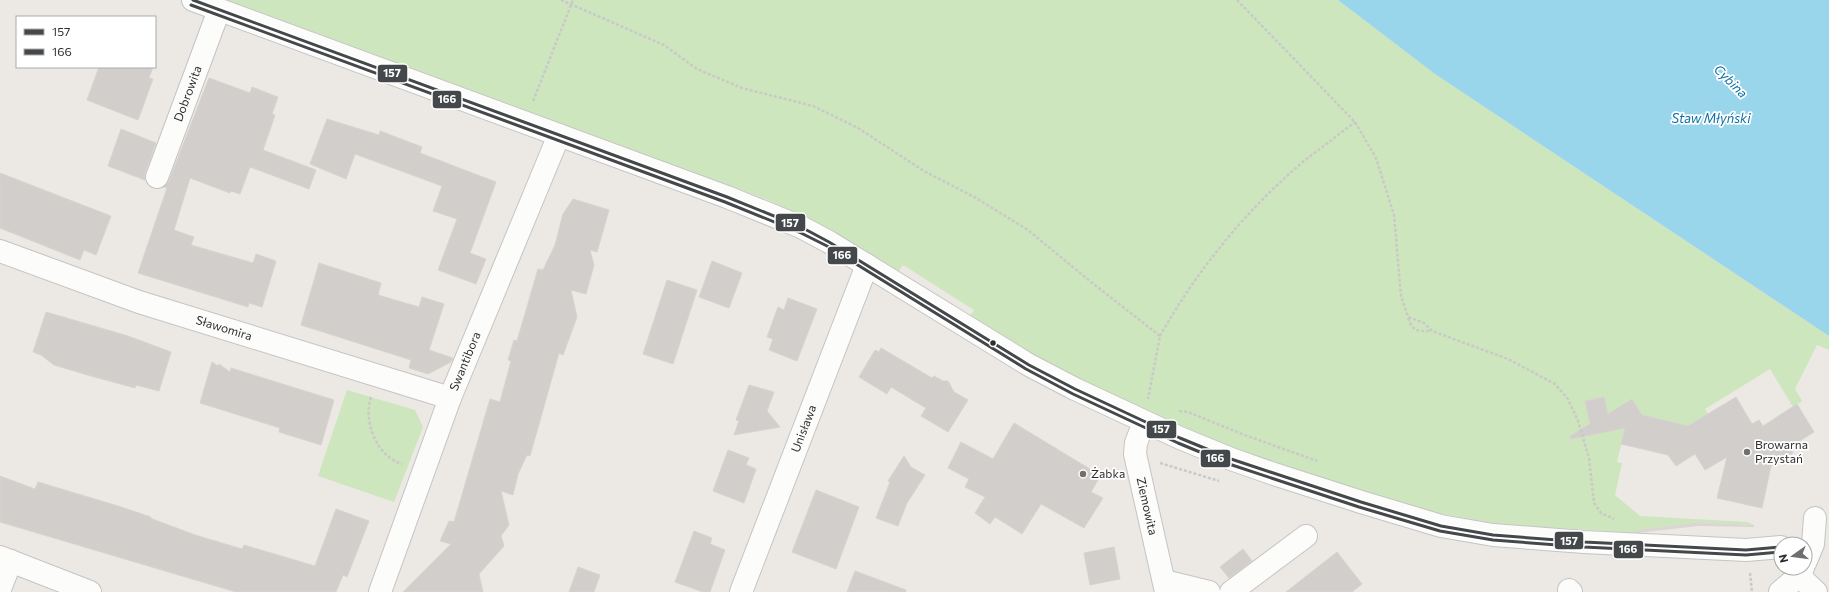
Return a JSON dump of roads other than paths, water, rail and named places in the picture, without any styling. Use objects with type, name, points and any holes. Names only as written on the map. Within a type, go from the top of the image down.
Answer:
[{"type":"street","points":[[193,0],[771,214],[801,227],[867,265],[1029,365],[1144,422],[1231,459],[1274,474],[1441,526],[1470,532],[1531,539],[1592,543],[1746,550],[1773,548]]},
{"type":"street","name":"Dobrowita","points":[[157,177],[219,10]]},
{"type":"street","name":"Swantibora","points":[[380,592],[450,398],[559,135]]},
{"type":"street","name":"Sławomira","points":[[0,251],[139,302],[450,398]]},
{"type":"street","name":"Unisława","points":[[741,592],[867,265]]},
{"type":"street","name":"Ziemowita","points":[[1144,422],[1136,443],[1135,454],[1165,587]]},
{"type":"street","points":[[1812,536],[1815,518]]},
{"type":"street","points":[[1231,592],[1306,536]]},
{"type":"street","points":[[0,589],[5,559],[90,592]]},
{"type":"street","points":[[1780,592],[1793,576]]},
{"type":"street","points":[[1813,576],[1816,592]]},
{"type":"street","points":[[1165,587],[1209,592]]},
{"type":"water","name":"Staw Młyński","points":[[1338,0],[1829,0],[1829,336],[1435,74]]},
{"type":"place","name":"Browarna Przystań","points":[[1747,452]]},
{"type":"place","name":"Żabka","points":[[1083,474]]},
{"type":"water label","name":"Cybina","points":[[1731,81]]}]
